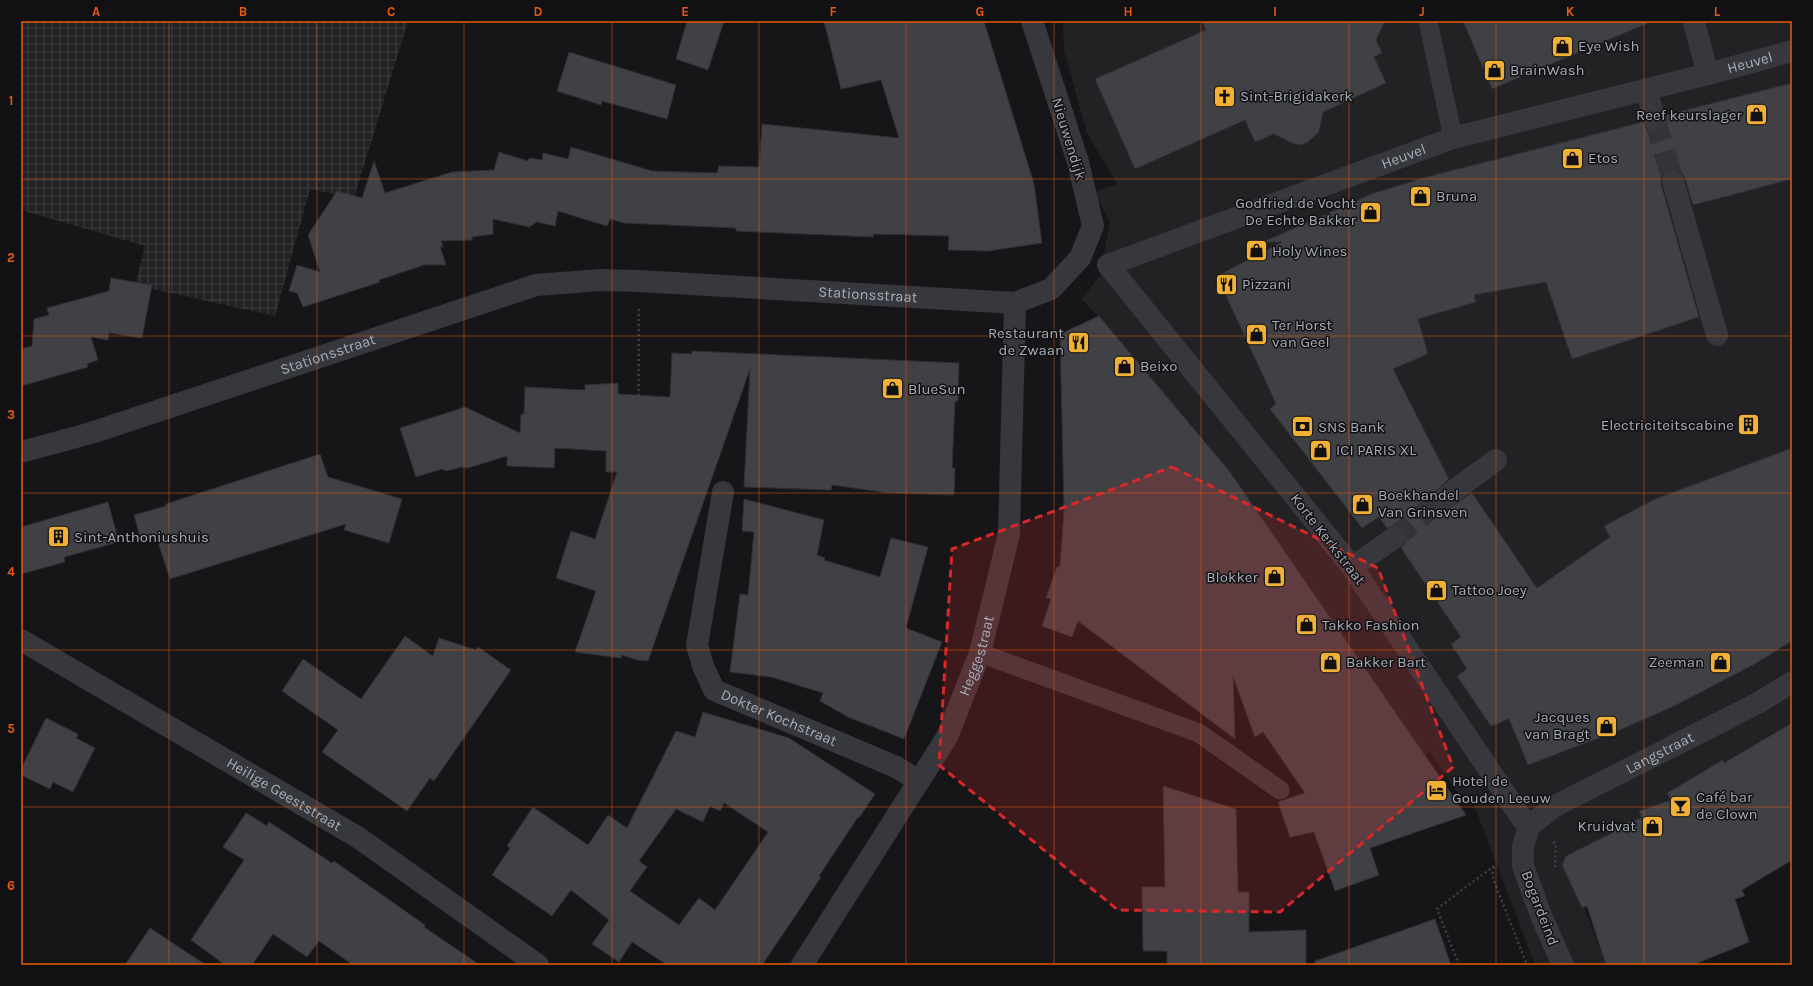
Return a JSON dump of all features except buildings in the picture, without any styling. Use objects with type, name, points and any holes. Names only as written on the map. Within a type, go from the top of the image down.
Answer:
[{"type":"street","name":"Nieuwendijk","points":[[1032,21],[1078,162],[1093,226],[1080,258]]},
{"type":"street","name":"Heuvel","points":[[1694,23],[1708,74]]},
{"type":"street","name":"Heuvel","points":[[1108,265],[1453,138],[1708,74],[1792,51]]},
{"type":"street","points":[[1646,89],[1655,120]]},
{"type":"street","points":[[1673,181],[1717,335]]},
{"type":"street","name":"Stationsstraat","points":[[21,452],[91,433],[536,285],[601,280],[639,281],[1016,303],[1051,289],[1080,258]]},
{"type":"street","name":"Korte Kerkstraat","points":[[1108,265],[1352,567],[1523,820],[1529,826]]},
{"type":"street","name":"Heggestraat","points":[[802,965],[947,736],[980,653],[1009,534],[1016,303]]},
{"type":"street","points":[[1444,498],[1496,460]]},
{"type":"street","name":"Dokter Kochstraat","points":[[723,492],[697,645],[703,666],[714,690],[896,767],[919,781]]},
{"type":"street","points":[[1352,567],[1394,538]]},
{"type":"street","name":"Heilige Geeststraat","points":[[21,640],[359,838],[538,965]]},
{"type":"street","name":"Langstraat","points":[[1529,826],[1555,806],[1758,704],[1792,682]]},
{"type":"street","name":"Bogardeind","points":[[1529,826],[1523,847],[1523,866],[1542,918],[1563,965]]},
{"type":"lane","points":[[1428,21],[1453,138]]},
{"type":"lane","points":[[980,653],[1198,733],[1280,790]]},
{"type":"path","points":[[639,281],[638,466],[723,492]]},
{"type":"path","points":[[1459,965],[1437,909],[1495,865]]},
{"type":"highlighted area","points":[[1172,467],[1378,568],[1453,767],[1280,912],[1118,910],[939,765],[952,549]]},
{"type":"shaded area","points":[[21,21],[408,21],[354,198],[310,189],[275,316],[135,285],[145,246],[21,210]]},
{"type":"shaded area","points":[[1063,21],[1792,21],[1792,741],[1566,859],[1606,965],[1535,965],[1473,802],[1466,805],[1430,752],[1421,760],[1124,346],[1082,299],[1100,275],[1110,222],[1094,192],[1117,184],[1087,133],[1064,51]]},
{"type":"tunnel","points":[[1655,120],[1673,181]]},
{"type":"tunnel","points":[[1394,538],[1444,498]]},
{"type":"place","name":"Eye Wish","points":[[1563,46]]},
{"type":"place","name":"BrainWash","points":[[1495,70]]},
{"type":"place","name":"Sint-Brigidakerk","points":[[1224,96]]},
{"type":"place","name":"Reef keurslager","points":[[1757,115]]},
{"type":"place","name":"Etos","points":[[1573,158]]},
{"type":"place","name":"Bruna","points":[[1421,196]]},
{"type":"place","name":"Godfried de Vocht De Echte Bakker","points":[[1371,212]]},
{"type":"place","name":"Holy Wines","points":[[1256,251]]},
{"type":"place","name":"Pizzani","points":[[1227,284]]},
{"type":"place","name":"Ter Horst van Geel","points":[[1257,334]]},
{"type":"place","name":"Restaurant de Zwaan","points":[[1079,342]]},
{"type":"place","name":"Beixo","points":[[1124,366]]},
{"type":"place","name":"BlueSun","points":[[893,389]]},
{"type":"place","name":"Electriciteitscabine","points":[[1749,425]]},
{"type":"place","name":"SNS Bank","points":[[1303,427]]},
{"type":"place","name":"ICI PARIS XL","points":[[1321,450]]},
{"type":"place","name":"Boekhandel Van Grinsven","points":[[1363,504]]},
{"type":"place","name":"Sint-Anthoniushuis","points":[[59,537]]},
{"type":"place","name":"Blokker","points":[[1274,577]]},
{"type":"place","name":"Tattoo Joey","points":[[1437,590]]},
{"type":"place","name":"Takko Fashion","points":[[1307,625]]},
{"type":"place","name":"Bakker Bart","points":[[1331,662]]},
{"type":"place","name":"Zeeman","points":[[1720,662]]},
{"type":"place","name":"Jacques van Bragt","points":[[1606,726]]},
{"type":"place","name":"Hotel de Gouden Leeuw","points":[[1437,790]]},
{"type":"place","name":"Café bar de Clown","points":[[1680,806]]},
{"type":"place","name":"Kruidvat","points":[[1652,826]]}]
